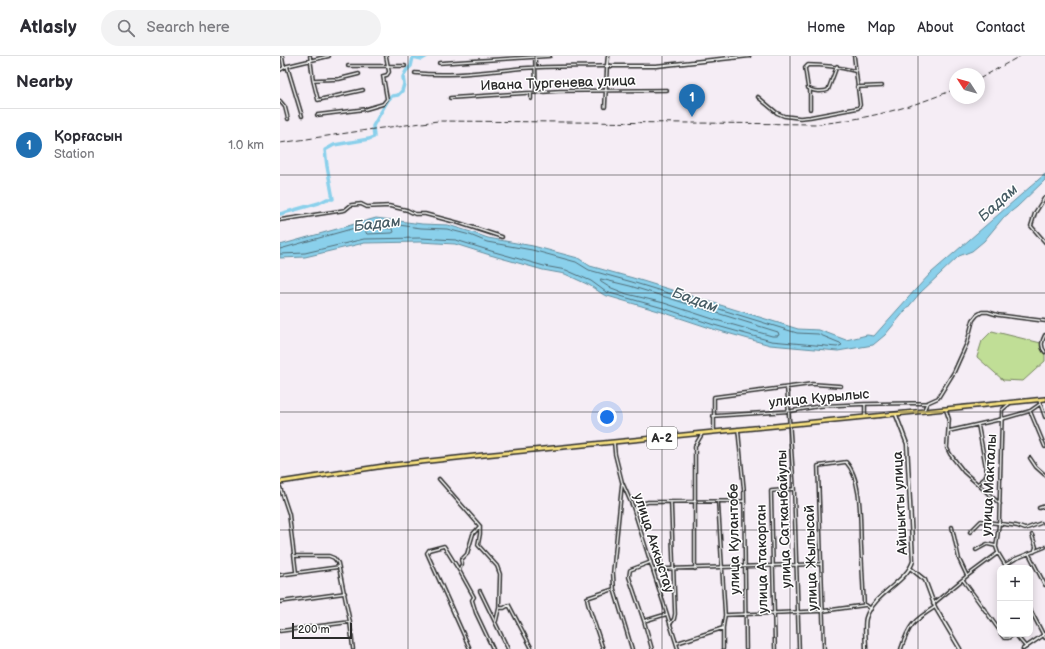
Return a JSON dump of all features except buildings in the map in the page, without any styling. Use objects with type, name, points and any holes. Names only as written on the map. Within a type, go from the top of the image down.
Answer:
[{"type":"highway","name":"A-2","points":[[280,482],[392,465],[714,433],[738,429],[1010,403],[1040,402],[1045,399]]},
{"type":"street","points":[[282,56],[284,68]]},
{"type":"street","points":[[310,56],[313,80],[318,100],[363,90]]},
{"type":"street","points":[[280,70],[287,66],[328,56]]},
{"type":"street","points":[[317,115],[366,109],[383,104],[387,99],[383,76],[387,75],[389,72],[386,56]]},
{"type":"street","points":[[439,63],[550,56]]},
{"type":"street","points":[[604,107],[608,56]]},
{"type":"street","points":[[415,73],[447,75],[534,68],[656,66],[749,56]]},
{"type":"street","points":[[758,97],[777,113],[784,116],[800,118],[858,108],[860,105],[854,56]]},
{"type":"street","points":[[535,57],[534,68],[536,93]]},
{"type":"street","points":[[810,109],[810,90],[807,86],[805,66],[829,65],[855,71]]},
{"type":"street","points":[[287,66],[302,116]]},
{"type":"street","points":[[348,66],[405,66]]},
{"type":"street","points":[[810,90],[825,92],[828,90],[837,66]]},
{"type":"street","points":[[313,80],[339,78],[359,74]]},
{"type":"street","points":[[857,87],[882,86]]},
{"type":"street","name":"Ивана Тургенева улица","points":[[450,98],[606,90],[667,90]]},
{"type":"street","points":[[531,93],[531,99]]},
{"type":"street","points":[[280,101],[285,107],[288,119]]},
{"type":"street","points":[[1045,197],[1035,214],[1031,226],[1045,242]]},
{"type":"street","points":[[280,220],[345,210],[351,205],[361,204],[368,207],[389,206],[407,210],[415,214],[425,214],[459,223],[502,236]]},
{"type":"street","points":[[923,412],[927,403],[938,398],[954,372],[967,343],[977,315],[982,312],[988,312],[998,315],[1045,321]]},
{"type":"street","points":[[1045,335],[1041,342],[1042,349],[1045,352]]},
{"type":"street","points":[[714,433],[714,397],[812,384],[841,386]]},
{"type":"street","name":"улица Сатканбайулы","points":[[787,388],[790,411],[789,425],[794,489],[799,649]]},
{"type":"street","points":[[949,431],[1030,411],[1040,402],[1045,417]]},
{"type":"street","name":"улица Курылыс","points":[[713,416],[790,411],[820,406],[927,403]]},
{"type":"street","name":"улица Макталы","points":[[1005,565],[996,546],[1000,504],[1002,410],[1010,403]]},
{"type":"street","points":[[865,404],[865,418]]},
{"type":"street","points":[[946,410],[949,419],[947,448],[950,454],[964,472],[1000,504]]},
{"type":"street","points":[[1030,411],[1045,447]]},
{"type":"street","name":"Айшыкты улица","points":[[871,609],[874,604],[910,568],[913,561],[907,444],[896,415]]},
{"type":"street","points":[[978,425],[987,473],[978,484]]},
{"type":"street","name":"улица Кулантобе","points":[[738,429],[744,491],[746,649]]},
{"type":"street","points":[[695,569],[696,446],[703,434]]},
{"type":"street","name":"улица Аккыстау","points":[[614,442],[615,454],[622,482],[634,510],[678,649]]},
{"type":"street","points":[[1030,458],[1036,467],[1045,475]]},
{"type":"street","name":"улица Жылысай","points":[[824,649],[818,466],[846,462],[854,476],[858,498],[864,605]]},
{"type":"street","points":[[439,479],[480,526],[478,545],[497,566],[500,574],[499,608],[496,623]]},
{"type":"street","points":[[622,482],[613,572],[614,589],[632,649]]},
{"type":"street","points":[[280,487],[289,514],[296,572]]},
{"type":"street","name":"улица Атакорган","points":[[775,649],[771,491],[794,489]]},
{"type":"street","points":[[634,510],[641,504],[648,502],[671,503],[744,501]]},
{"type":"street","points":[[718,502],[725,615],[723,628],[723,649]]},
{"type":"street","points":[[670,624],[674,619],[675,614],[671,503]]},
{"type":"street","points":[[1039,508],[1045,506]]},
{"type":"street","points":[[970,532],[981,521],[1025,528],[1041,523]]},
{"type":"street","points":[[459,570],[462,560],[467,554],[473,534],[480,526]]},
{"type":"street","points":[[952,527],[959,560],[967,576]]},
{"type":"street","points":[[1032,535],[1036,547],[1034,552]]},
{"type":"street","points":[[976,550],[987,544],[996,546]]},
{"type":"street","points":[[470,649],[427,553],[428,551],[444,546],[474,597],[472,600],[476,613],[493,649]]},
{"type":"street","points":[[1005,565],[1015,559],[1045,548]]},
{"type":"street","points":[[934,604],[967,576],[998,553]]},
{"type":"street","points":[[1029,554],[1045,585]]},
{"type":"street","points":[[295,556],[329,556],[334,558],[338,563],[350,622],[352,649]]},
{"type":"street","points":[[651,562],[630,570],[629,577],[652,649]]},
{"type":"street","points":[[653,570],[822,564]]},
{"type":"street","points":[[280,575],[339,567]]},
{"type":"street","name":"Айшыкты улица","points":[[910,568],[925,580],[935,607],[960,649]]},
{"type":"street","points":[[963,580],[997,628]]},
{"type":"street","points":[[603,649],[587,598],[614,589]]},
{"type":"street","points":[[480,591],[508,649]]},
{"type":"street","points":[[280,602],[345,593]]},
{"type":"street","points":[[499,608],[509,605],[532,649]]},
{"type":"street","points":[[725,615],[823,611],[864,605],[871,609],[866,618],[866,649]]},
{"type":"street","points":[[901,649],[910,627],[918,618],[935,607]]},
{"type":"street","points":[[644,621],[667,614]]},
{"type":"street","points":[[1033,615],[1045,638]]},
{"type":"street","points":[[280,631],[350,622]]},
{"type":"street","points":[[677,643],[723,628]]},
{"type":"street","points":[[1017,637],[1025,648],[1044,635]]},
{"type":"green space","points":[[992,331],[1041,343],[1045,351],[1045,361],[1023,381],[1003,380],[977,357],[982,341]]},
{"type":"water","name":"Бадам","points":[[1045,174],[1045,180],[1017,207],[1003,218],[984,241],[972,251],[959,256],[920,293],[885,335],[873,345],[838,351],[770,345],[604,295],[589,285],[565,274],[543,270],[455,244],[420,242],[364,243],[305,257],[280,258],[280,245],[376,218],[422,224],[448,225],[488,238],[533,246],[578,258],[590,266],[798,329],[819,330],[846,340],[867,335],[874,336],[931,273]]},
{"type":"waterway","points":[[280,214],[319,203],[327,199],[333,199],[325,150],[334,145],[374,137],[373,126],[388,100],[392,96],[398,95],[402,91],[404,84],[403,77],[411,66],[413,57],[422,59],[427,56]]},
{"type":"railway","points":[[985,76],[1020,56]]},
{"type":"railway","points":[[280,143],[438,121],[819,124],[888,112],[922,102],[949,91]]},
{"type":"place","name":"Қорғасын","points":[[692,117]]}]
